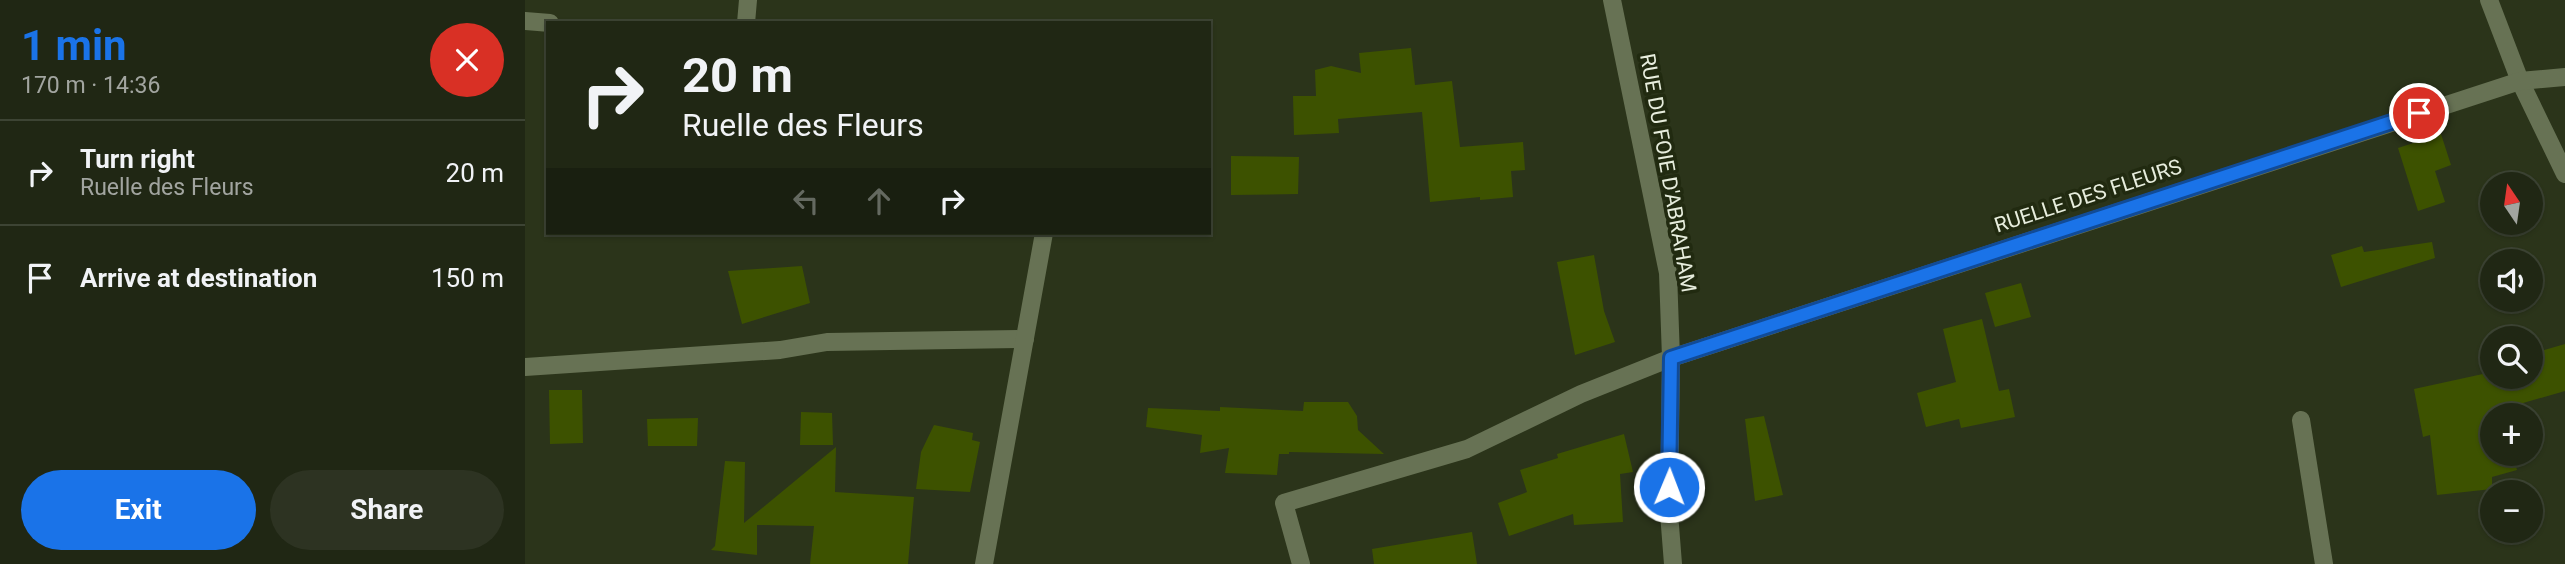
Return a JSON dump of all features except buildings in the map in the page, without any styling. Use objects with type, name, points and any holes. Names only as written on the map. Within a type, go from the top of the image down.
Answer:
[{"type":"street","points":[[745,21],[748,0]]},
{"type":"street","name":"RUE DU FOIE D'ABRAHAM","points":[[1612,0],[1668,273],[1671,358],[1669,513],[1673,564]]},
{"type":"street","points":[[2489,0],[2521,80],[2565,174]]},
{"type":"street","points":[[525,21],[546,23]]},
{"type":"street","name":"RUELLE DES FLEURS","points":[[1301,564],[1284,503],[1467,449],[1581,394],[1671,358],[2521,80],[2565,77]]},
{"type":"street","points":[[984,564],[1044,235]]},
{"type":"street","points":[[525,367],[780,349],[827,342],[1025,339]]},
{"type":"street","points":[[2301,420],[2324,564]]},
{"type":"route","points":[[1669,487],[1671,358],[2419,113]]}]
